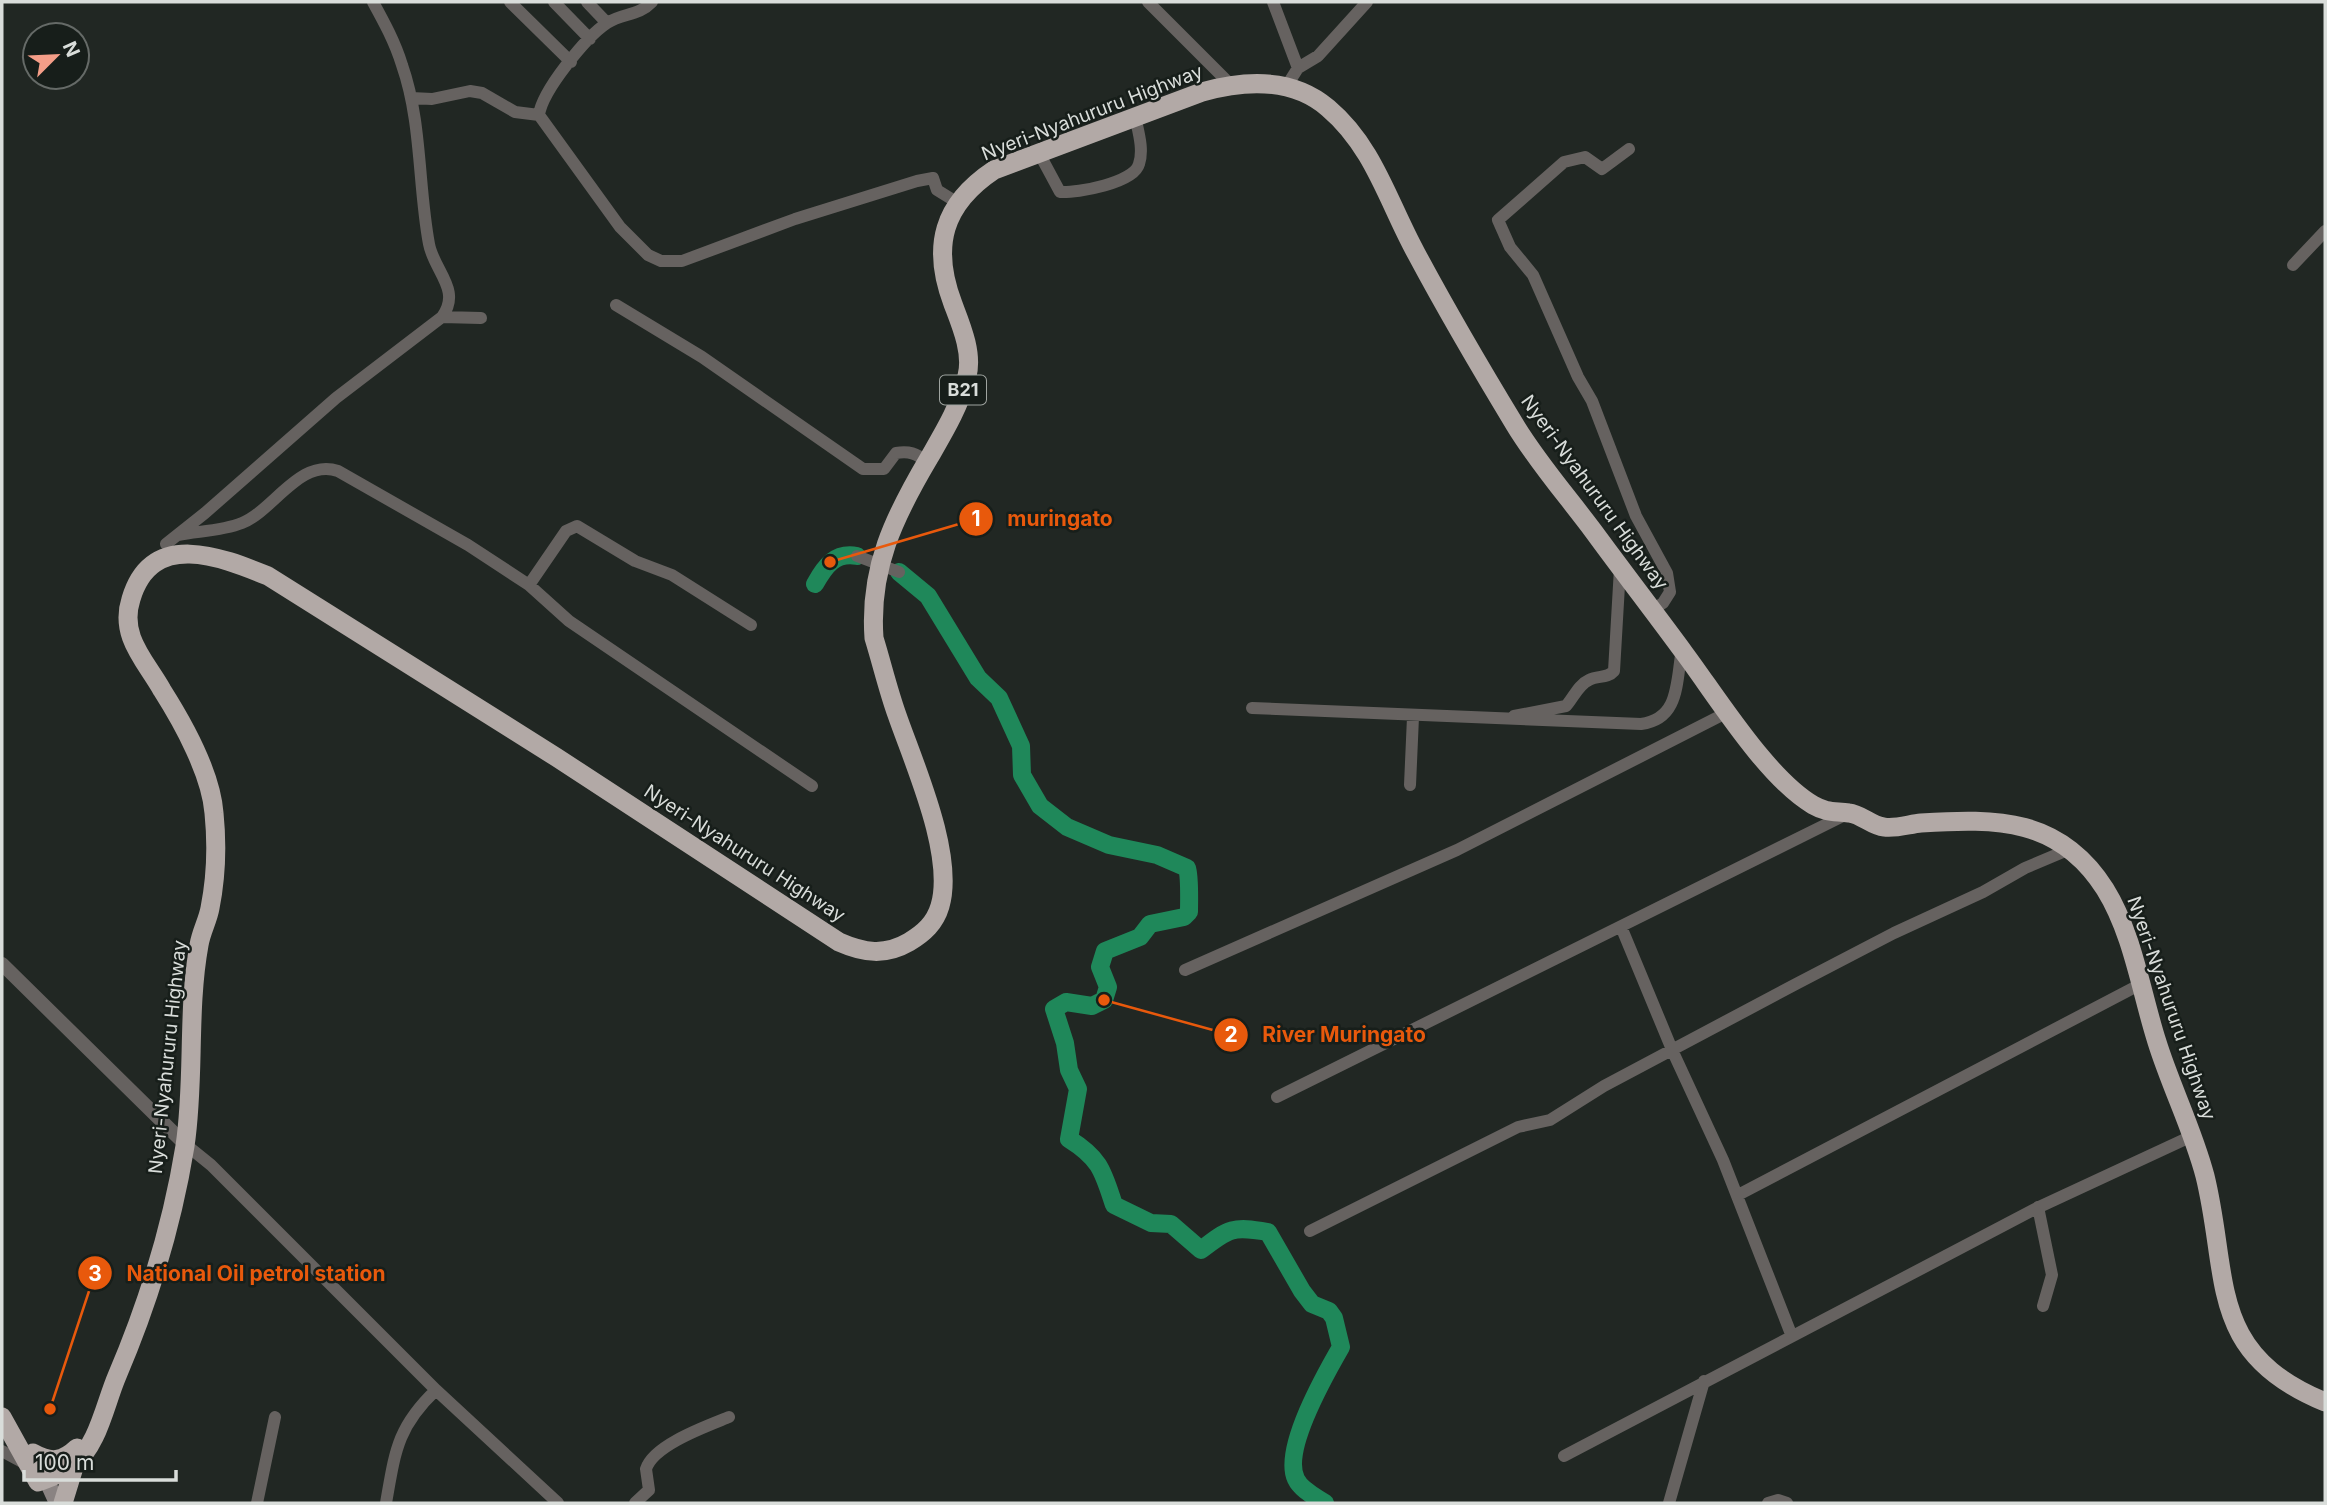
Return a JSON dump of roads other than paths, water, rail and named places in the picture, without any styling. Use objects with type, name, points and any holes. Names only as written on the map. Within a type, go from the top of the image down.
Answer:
[{"type":"highway","name":"Nyeri-Nyahururu Highway","points":[[70,1461],[96,1431],[146,1306],[163,1253],[185,1144],[199,944],[210,908],[214,811],[195,751],[162,688],[132,641],[128,629],[130,601],[146,571],[170,557],[200,553],[222,557],[268,576],[643,813],[810,925],[858,951],[880,953],[899,948],[927,930],[938,912],[942,892],[937,834],[874,638],[872,608],[880,560],[891,530],[957,407],[968,374],[966,344],[946,282],[942,256],[943,234],[958,203],[970,186],[994,170],[1135,116],[1230,84],[1266,83],[1286,86],[1311,96],[1327,107],[1372,159],[1413,249],[1517,427],[1682,649],[1726,713],[1798,794],[1835,815],[1849,813],[1883,827],[1985,820],[2012,823],[2056,839],[2092,871],[2108,894],[2124,930],[2158,1047],[2192,1136],[2209,1195],[2223,1292],[2230,1316],[2255,1355],[2274,1374],[2325,1402]]},
{"type":"highway","points":[[2,1402],[37,1471]]},
{"type":"highway","points":[[2,1417],[37,1471]]},
{"type":"highway","points":[[37,1471],[48,1460],[70,1461]]},
{"type":"highway","points":[[37,1471],[70,1461]]},
{"type":"highway","name":"B21","points":[[63,1503],[70,1461]]},
{"type":"main road","points":[[37,1471],[46,1503]]},
{"type":"main road","points":[[37,1471],[57,1503]]},
{"type":"street","points":[[166,544],[336,398],[442,317],[449,306],[450,291],[429,246],[411,98],[394,44],[373,2]]},
{"type":"street","points":[[510,2],[571,62]]},
{"type":"street","points":[[554,2],[590,39]]},
{"type":"street","points":[[587,2],[607,23]]},
{"type":"street","points":[[539,115],[543,98],[590,39],[607,23],[639,13],[652,2]]},
{"type":"street","points":[[1148,2],[1230,84]]},
{"type":"street","points":[[1273,2],[1298,68]]},
{"type":"street","points":[[1286,86],[1298,68],[1318,56],[1367,2]]},
{"type":"street","points":[[411,98],[432,99],[450,92],[470,91],[482,93],[515,112],[539,115],[620,227],[648,255],[661,261],[682,261],[818,212],[917,181],[933,178],[937,190],[958,203]]},
{"type":"street","points":[[1039,153],[1060,192],[1077,192],[1120,180],[1133,174],[1139,166],[1140,139],[1135,116]]},
{"type":"street","points":[[1629,149],[1602,169],[1586,157],[1564,162],[1498,220],[1510,247],[1533,275],[1592,401],[1636,516],[1667,573],[1670,592],[1663,603],[1652,610]]},
{"type":"street","points":[[2293,265],[2325,231]]},
{"type":"street","points":[[616,306],[702,357],[863,469],[884,469],[896,453],[905,452],[917,453],[927,462]]},
{"type":"street","points":[[442,317],[481,318]]},
{"type":"street","points":[[178,535],[244,522],[311,471],[328,467],[468,545],[529,585],[569,621],[812,786]]},
{"type":"street","points":[[529,585],[566,531],[577,526],[642,565],[672,575],[751,625]]},
{"type":"street","points":[[857,555],[899,572]]},
{"type":"street","points":[[1491,721],[1566,706],[1582,684],[1591,678],[1610,675],[1615,671],[1620,568]]},
{"type":"street","points":[[1252,708],[1606,725],[1658,721],[1670,708],[1682,649]]},
{"type":"street","points":[[1185,970],[1457,850],[1726,713]]},
{"type":"street","points":[[1410,785],[1413,717]]},
{"type":"street","points":[[1278,1097],[1622,929],[1849,813]]},
{"type":"street","points":[[1310,1231],[1518,1127],[1550,1119],[1604,1086],[1673,1052],[1894,933],[1983,892],[2025,868],[2070,849]]},
{"type":"street","points":[[1622,929],[1673,1052],[1738,1195],[1791,1334]]},
{"type":"street","points":[[2,964],[185,1144],[211,1165],[436,1390],[558,1503]]},
{"type":"street","points":[[1738,1195],[2139,985]]},
{"type":"street","points":[[1564,1456],[1791,1334],[2038,1207],[2192,1136]]},
{"type":"street","points":[[2038,1207],[2052,1275],[2043,1307]]},
{"type":"street","points":[[1669,1503],[1704,1381]]},
{"type":"street","points":[[386,1503],[400,1437],[411,1415],[436,1390]]},
{"type":"street","points":[[257,1503],[275,1417]]},
{"type":"street","points":[[635,1503],[649,1490],[646,1469],[652,1459],[697,1429],[729,1417]]},
{"type":"street","points":[[2,1451],[37,1471]]},
{"type":"street","points":[[1768,1503],[1778,1500],[1787,1503]]},
{"type":"waterway","points":[[815,584],[823,571],[837,558],[857,556]]},
{"type":"waterway","points":[[899,572],[928,596],[978,678],[999,698],[1021,746],[1022,775],[1040,806],[1067,827],[1109,845],[1157,855],[1187,868],[1189,912],[1184,917],[1150,924],[1140,937],[1105,951],[1100,967],[1108,987],[1104,1000],[1092,1006],[1066,1002],[1054,1009],[1065,1043],[1069,1070],[1078,1089],[1069,1139],[1088,1153],[1099,1167],[1114,1205],[1151,1223],[1171,1224],[1201,1250],[1232,1230],[1268,1232],[1302,1291],[1312,1304],[1329,1311],[1334,1318],[1341,1347],[1300,1431],[1293,1466],[1301,1487],[1325,1503]]},
{"type":"place","name":"muringato","points":[[830,562]]},
{"type":"place","name":"River Muringato","points":[[1104,1000]]},
{"type":"place","name":"National Oil petrol station","points":[[50,1409]]}]
